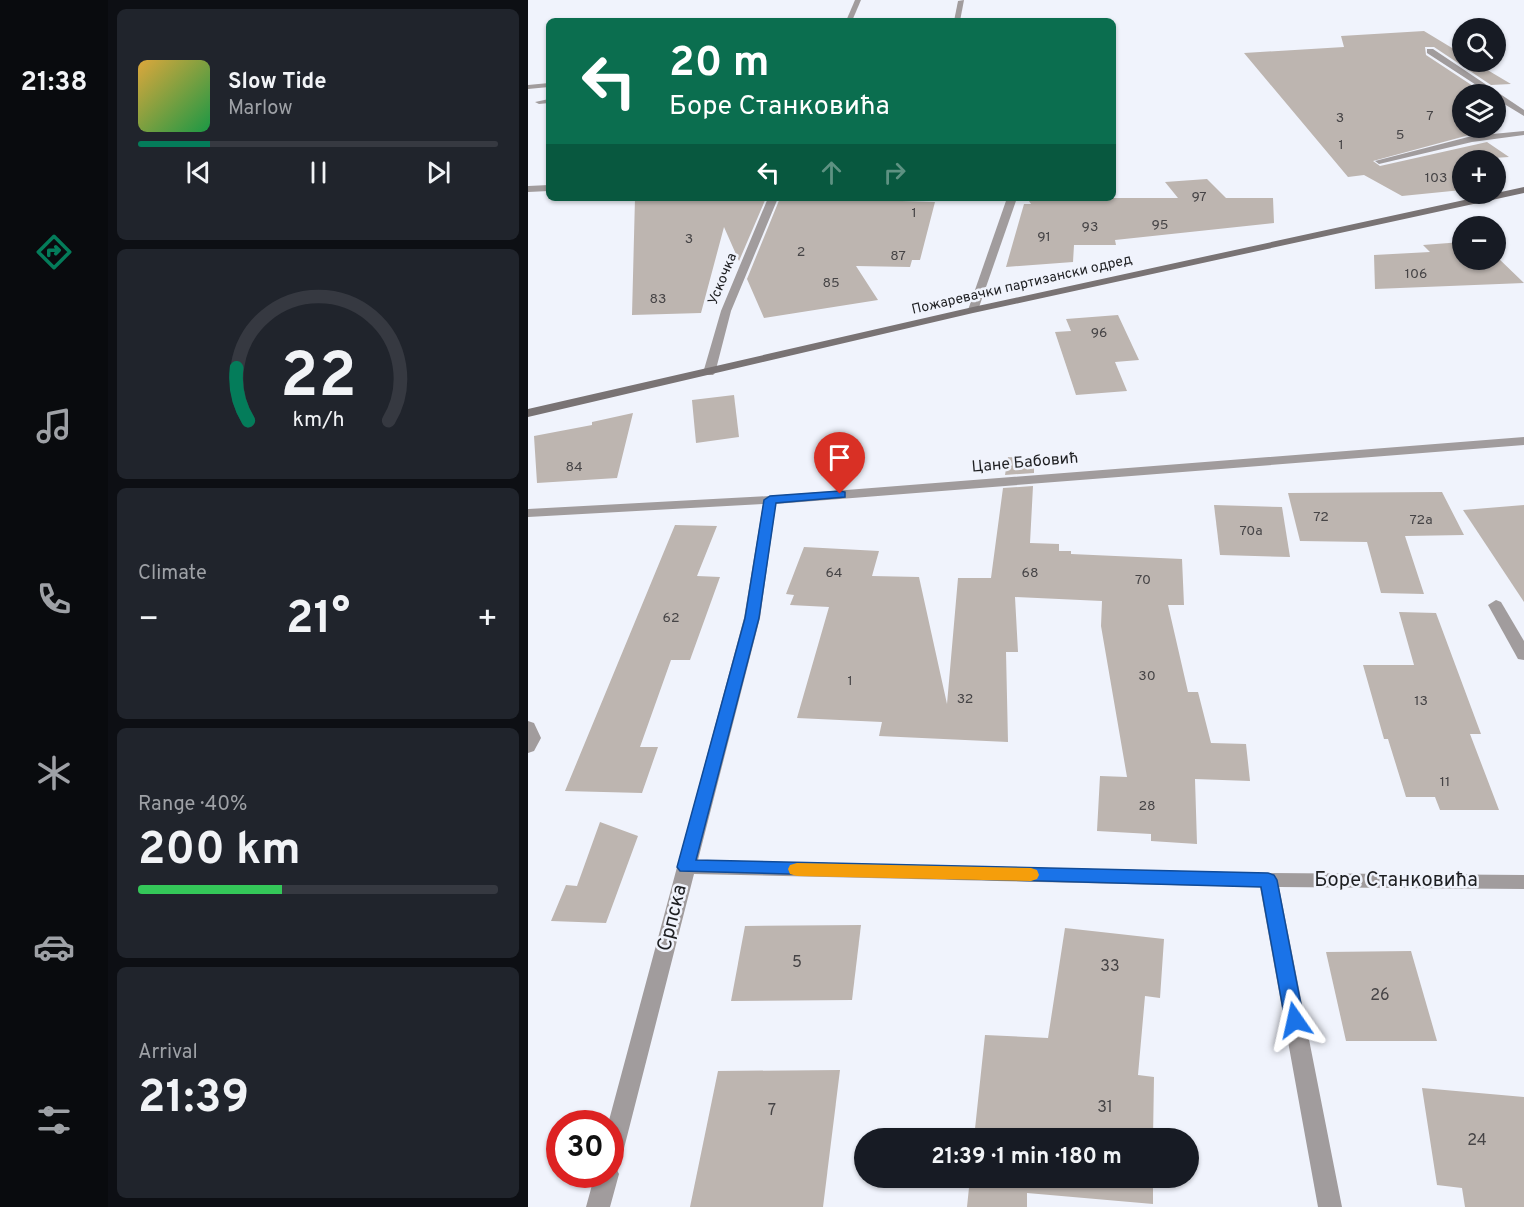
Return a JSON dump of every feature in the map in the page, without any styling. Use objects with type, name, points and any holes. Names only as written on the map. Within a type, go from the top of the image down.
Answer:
[{"type":"street","points":[[850,18],[858,0]]},
{"type":"street","points":[[958,18],[961,1]]},
{"type":"street","points":[[1430,51],[1479,84]]},
{"type":"street","points":[[528,87],[546,85]]},
{"type":"street","points":[[539,102],[546,101]]},
{"type":"street","points":[[1506,102],[1524,114]]},
{"type":"street","points":[[1378,161],[1472,139],[1524,133]]},
{"type":"street","points":[[528,189],[546,188]]},
{"type":"street","name":"Пожаревачки партизански одред","points":[[528,413],[709,373],[973,310],[1524,190]]},
{"type":"street","name":"Ускочка","points":[[709,373],[726,311],[772,201]]},
{"type":"street","points":[[973,310],[1011,201]]},
{"type":"street","name":"Цане Бабовић","points":[[528,513],[770,500],[1524,441]]},
{"type":"street","name":"Српска","points":[[623,1110],[752,618],[770,500]]},
{"type":"street","points":[[1496,604],[1524,655]]},
{"type":"street","points":[[528,727],[533,738],[528,747]]},
{"type":"street","name":"Боре Станковића","points":[[686,867],[1268,880],[1524,882]]},
{"type":"street","points":[[1268,880],[1330,1207]]},
{"type":"street","points":[[598,1207],[603,1188]]},
{"type":"building","points":[[1424,31],[1452,48],[1452,59],[1434,47],[1425,47],[1426,55],[1470,84],[1452,84],[1452,138],[1458,138],[1373,161],[1380,166],[1487,142],[1499,150],[1452,150],[1452,191],[1402,196],[1364,175],[1348,177],[1244,53],[1344,47],[1341,36]]},
{"type":"building","points":[[1472,72],[1491,72],[1511,84],[1490,84]]},
{"type":"building","points":[[1207,179],[1226,198],[1273,198],[1274,223],[1115,240],[1116,245],[1074,245],[1073,262],[1006,267],[1024,204],[1031,204],[1029,201],[1178,198],[1165,182]]},
{"type":"building","points":[[635,201],[765,201],[739,261],[724,227],[701,313],[632,315]]},
{"type":"building","points":[[779,201],[935,202],[920,260],[912,260],[910,267],[856,266],[878,300],[764,318],[747,279]]},
{"type":"building","points":[[1452,243],[1452,270],[1506,270],[1506,266],[1524,283],[1375,289],[1374,255],[1430,252],[1423,245]]},
{"type":"building","points":[[1118,315],[1139,360],[1115,362],[1127,391],[1076,395],[1055,332],[1071,331],[1066,319]]},
{"type":"building","points":[[734,395],[739,437],[696,443],[692,400]]},
{"type":"building","points":[[633,413],[617,478],[537,483],[534,436],[592,425],[592,422]]},
{"type":"building","points":[[1008,457],[1034,459],[1034,473],[1005,475]]},
{"type":"building","points":[[1033,486],[1030,543],[1059,544],[1059,551],[1071,551],[1071,554],[1182,559],[1184,605],[1168,605],[1188,692],[1198,692],[1211,743],[1246,744],[1250,781],[1195,779],[1197,844],[1151,841],[1151,834],[1097,831],[1100,776],[1127,777],[1101,626],[1102,601],[1015,597],[1018,652],[1006,652],[1008,742],[879,736],[882,722],[797,718],[829,607],[790,605],[794,595],[786,594],[804,547],[879,551],[872,576],[919,577],[947,704],[958,578],[991,578],[1003,488]]},
{"type":"building","points":[[1442,492],[1464,535],[1405,536],[1424,594],[1381,593],[1367,542],[1300,541],[1288,493]]},
{"type":"building","points":[[1214,505],[1282,507],[1290,557],[1220,555]]},
{"type":"building","points":[[1524,505],[1524,602],[1463,510]]},
{"type":"building","points":[[675,525],[717,526],[697,576],[720,577],[690,660],[671,660],[640,747],[658,747],[642,793],[565,791]]},
{"type":"building","points":[[1399,612],[1436,613],[1481,734],[1470,734],[1499,810],[1440,810],[1435,797],[1406,797],[1388,739],[1384,739],[1363,665],[1414,665]]},
{"type":"building","points":[[600,822],[638,836],[606,923],[551,921],[566,885],[577,886]]},
{"type":"building","points":[[861,925],[852,1000],[731,1001],[745,926]]},
{"type":"building","points":[[1065,928],[1164,939],[1160,998],[1145,996],[1138,1075],[1154,1077],[1153,1128],[975,1128],[985,1035],[1048,1038]]},
{"type":"building","points":[[1411,951],[1437,1041],[1346,1041],[1326,952]]},
{"type":"building","points":[[840,1070],[823,1207],[690,1207],[718,1071]]},
{"type":"building","points":[[1422,1088],[1524,1097],[1524,1207],[1465,1207],[1462,1188],[1437,1185]]},
{"type":"building","points":[[969,1188],[1153,1188],[1153,1204],[1027,1193],[1027,1207],[967,1207]]},
{"type":"slow traffic","points":[[797,869],[1031,875]]},
{"type":"route","points":[[840,494],[770,500],[752,618],[686,867],[1268,880],[1295,1020]]}]
